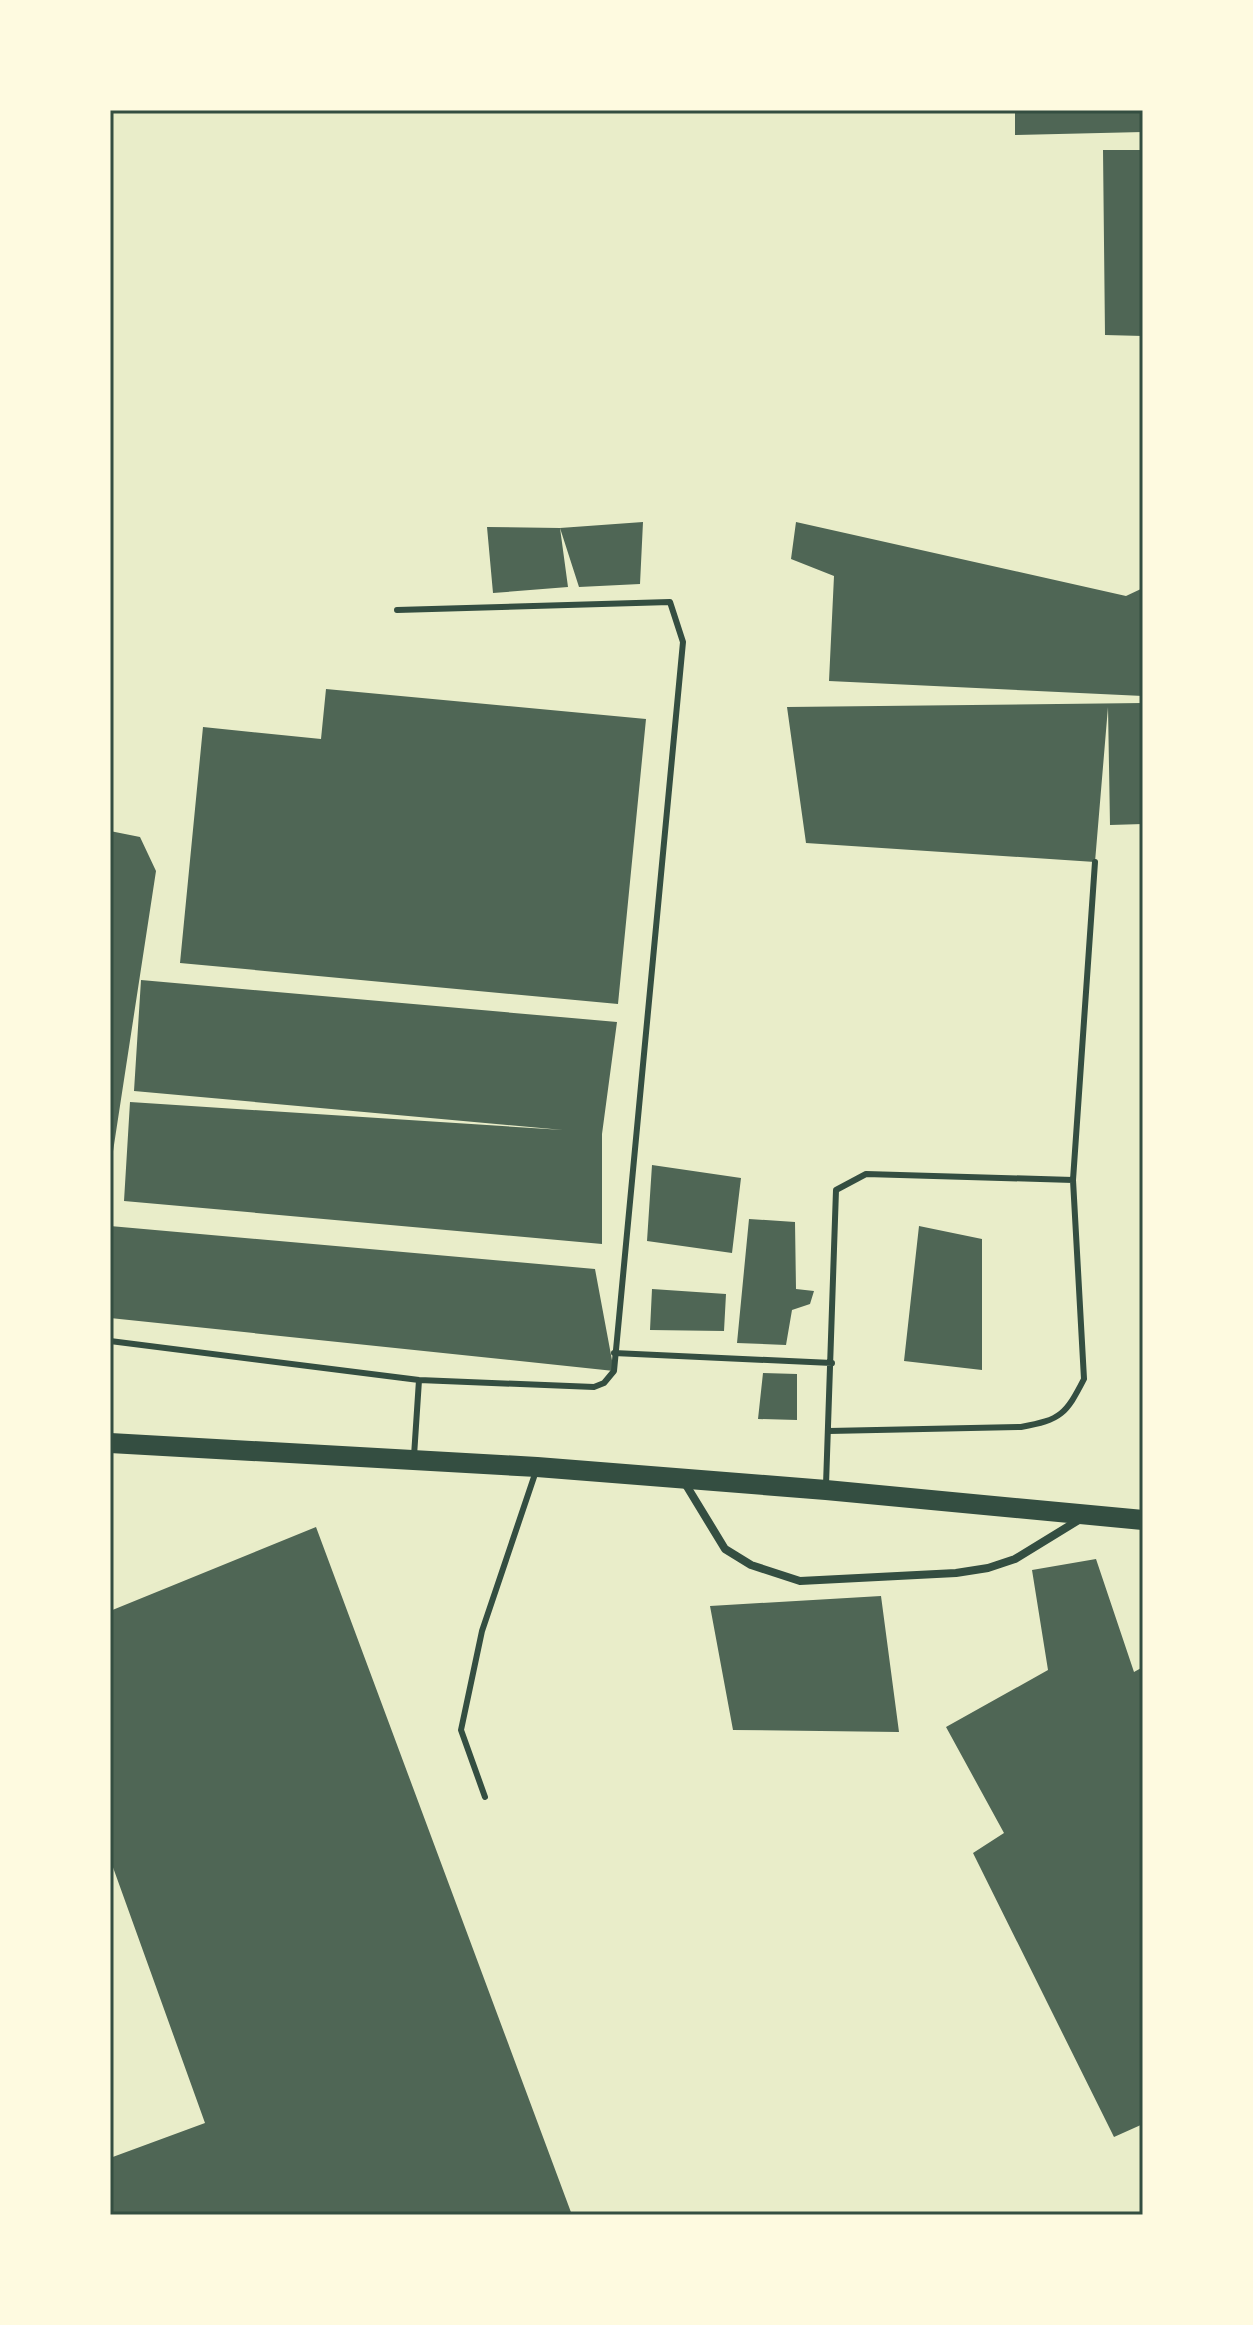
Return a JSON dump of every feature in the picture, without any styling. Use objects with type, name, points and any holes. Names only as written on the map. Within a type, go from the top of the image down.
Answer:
[{"type":"main road","points":[[110,1443],[537,1467],[1143,1520]]},
{"type":"street","points":[[683,1480],[725,1549],[751,1565],[800,1581],[956,1573],[988,1568],[1015,1559],[1087,1515]]},
{"type":"lane","points":[[110,1341],[419,1380],[594,1387],[610,1378],[614,1371],[683,642],[670,602],[397,610]]},
{"type":"lane","points":[[829,1431],[1021,1427],[1051,1422],[1071,1405],[1084,1379],[1073,1180],[1095,862]]},
{"type":"lane","points":[[826,1490],[836,1190],[866,1174],[1073,1180]]},
{"type":"lane","points":[[614,1353],[832,1363]]},
{"type":"lane","points":[[414,1460],[419,1380]]},
{"type":"lane","points":[[485,1797],[461,1730],[482,1631],[537,1467]]},
{"type":"building","points":[[1015,110],[1143,110],[1143,132],[1015,135]]},
{"type":"building","points":[[1103,150],[1143,150],[1143,336],[1105,335]]},
{"type":"building","points":[[643,522],[640,584],[579,587],[560,528]]},
{"type":"building","points":[[796,522],[1126,596],[1143,588],[1143,696],[829,681],[834,576],[791,559]]},
{"type":"building","points":[[487,527],[560,528],[568,587],[493,593]]},
{"type":"building","points":[[326,689],[646,719],[618,1004],[180,963],[203,727],[321,739]]},
{"type":"building","points":[[1143,703],[1143,824],[1110,825],[1108,707],[1095,862],[806,843],[787,707]]},
{"type":"building","points":[[110,831],[140,837],[156,871],[112,1158]]},
{"type":"building","points":[[141,980],[617,1022],[602,1134],[602,1244],[124,1201],[130,1102],[563,1130],[134,1091]]},
{"type":"building","points":[[652,1165],[741,1178],[732,1253],[647,1241]]},
{"type":"building","points":[[749,1219],[795,1222],[796,1289],[814,1291],[810,1304],[792,1310],[786,1345],[737,1343]]},
{"type":"building","points":[[110,1226],[595,1269],[614,1371],[110,1318]]},
{"type":"building","points":[[919,1226],[982,1239],[982,1370],[904,1361]]},
{"type":"building","points":[[652,1289],[726,1294],[724,1331],[650,1330]]},
{"type":"building","points":[[763,1373],[797,1374],[797,1420],[758,1419]]},
{"type":"building","points":[[316,1527],[572,2215],[110,2215],[110,2158],[205,2123],[110,1859],[110,1611]]},
{"type":"building","points":[[1096,1559],[1134,1672],[1143,1667],[1143,2124],[1114,2137],[973,1853],[1004,1833],[946,1727],[1048,1670],[1032,1570]]},
{"type":"building","points":[[881,1596],[899,1732],[733,1730],[710,1606]]}]
